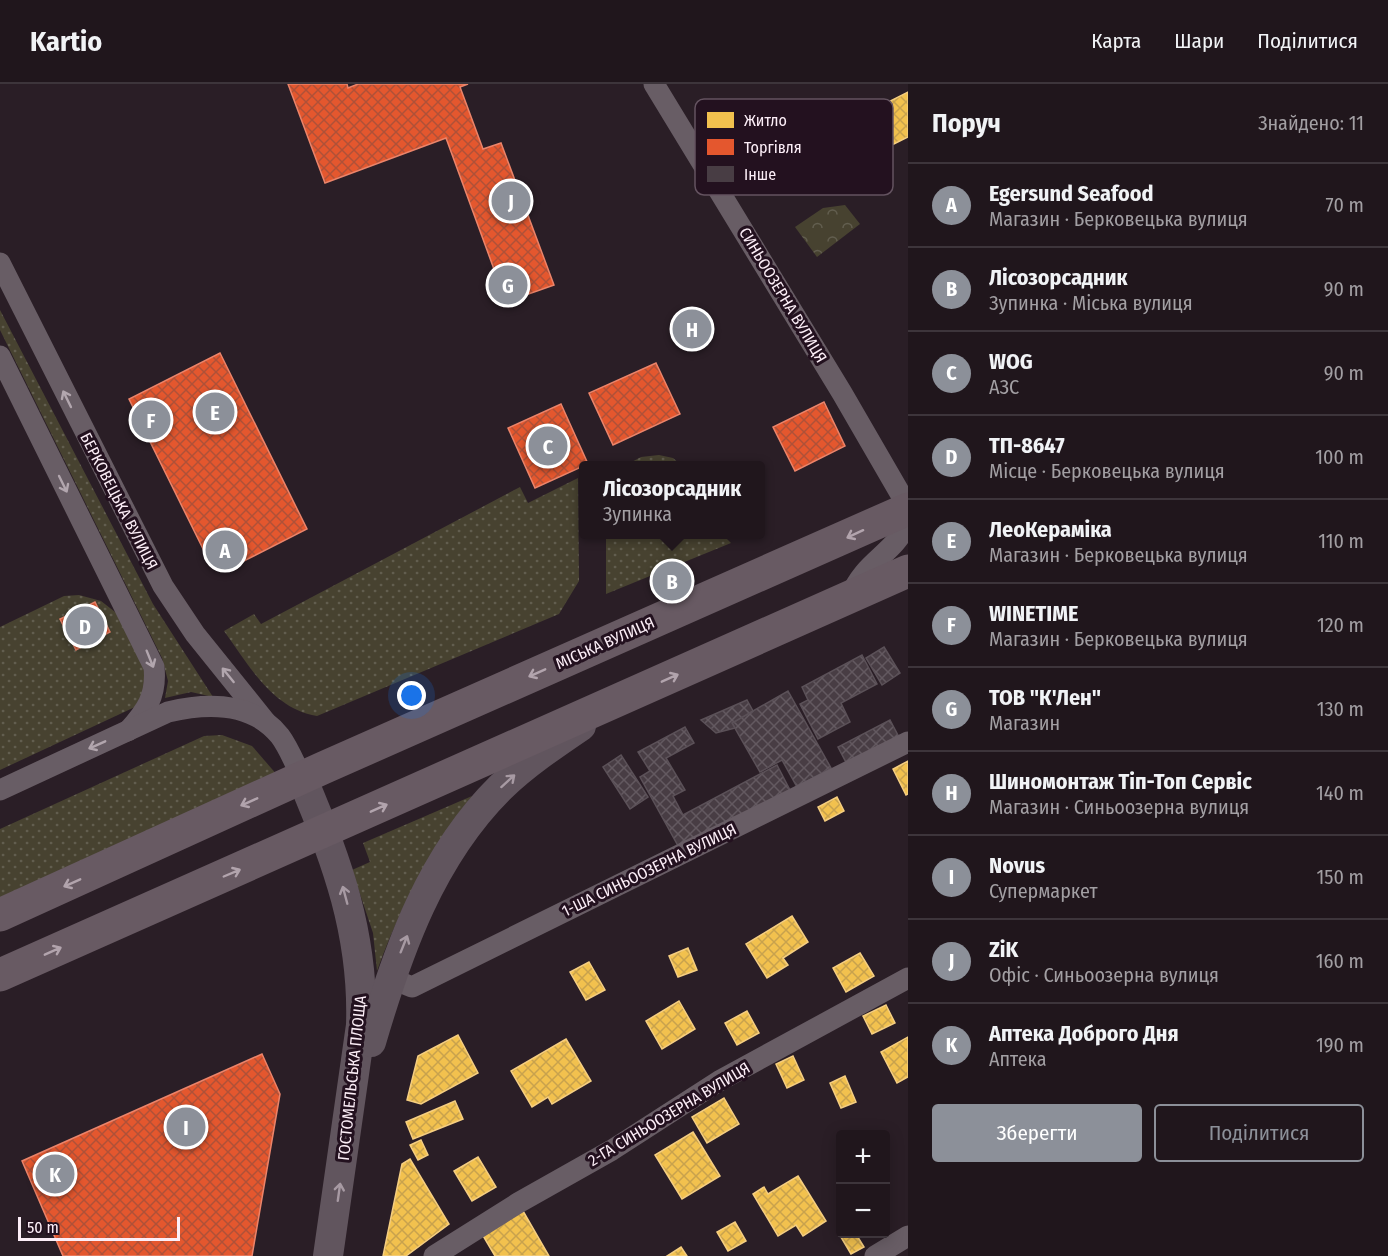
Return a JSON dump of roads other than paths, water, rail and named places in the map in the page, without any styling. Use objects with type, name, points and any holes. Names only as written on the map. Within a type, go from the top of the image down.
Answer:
[{"type":"highway","name":"МІСЬКА ВУЛИЦЯ","points":[[303,778],[908,508]]},
{"type":"highway","points":[[0,975],[326,832],[908,571]]},
{"type":"highway","points":[[0,915],[303,778]]},
{"type":"main road","points":[[353,1077],[371,1042],[390,978],[421,903],[466,828],[500,788],[533,759],[617,702]]},
{"type":"main road","name":"ГОСТОМЕЛЬСЬКА ПЛОЩА","points":[[303,778],[326,832],[355,928],[362,988],[361,1025],[328,1256]]},
{"type":"street","name":"СИНЬООЗЕРНА ВУЛИЦЯ","points":[[654,84],[695,151]]},
{"type":"street","name":"СИНЬООЗЕРНА ВУЛИЦЯ","points":[[722,195],[861,424],[908,508]]},
{"type":"street","name":"БЕРКОВЕЦЬКА ВУЛИЦЯ","points":[[0,263],[163,586],[195,634],[265,721],[281,737],[303,778]]},
{"type":"street","points":[[0,356],[154,667],[156,683],[148,708],[128,731]]},
{"type":"street","points":[[850,597],[857,579],[867,567],[896,543],[908,523]]},
{"type":"street","points":[[0,789],[168,712],[196,705],[218,705],[265,721]]},
{"type":"street","name":"1-ША СИНЬООЗЕРНА ВУЛИЦЯ","points":[[390,978],[412,987],[908,742]]},
{"type":"street","name":"2-ГА СИНЬООЗЕРНА ВУЛИЦЯ","points":[[434,1256],[518,1203],[612,1150],[719,1081],[908,978]]},
{"type":"street","points":[[875,1256],[908,1236]]},
{"type":"place","name":"ZiK","points":[[511,201]]},
{"type":"place","name":"ТОВ \"К'Лен\"","points":[[508,285]]},
{"type":"place","name":"Шиномонтаж Тіп-Топ Сервіс","points":[[692,329]]},
{"type":"place","name":"ЛеоКераміка","points":[[215,412]]},
{"type":"place","name":"WINETIME","points":[[151,420]]},
{"type":"place","name":"WOG","points":[[548,446]]},
{"type":"place","name":"Egersund Seafood","points":[[225,550]]},
{"type":"place","name":"Лісозорсадник","points":[[672,581]]},
{"type":"place","name":"ТП-8647","points":[[85,626]]},
{"type":"place","name":"Novus","points":[[186,1127]]},
{"type":"place","name":"Аптека Доброго Дня","points":[[55,1174]]}]
